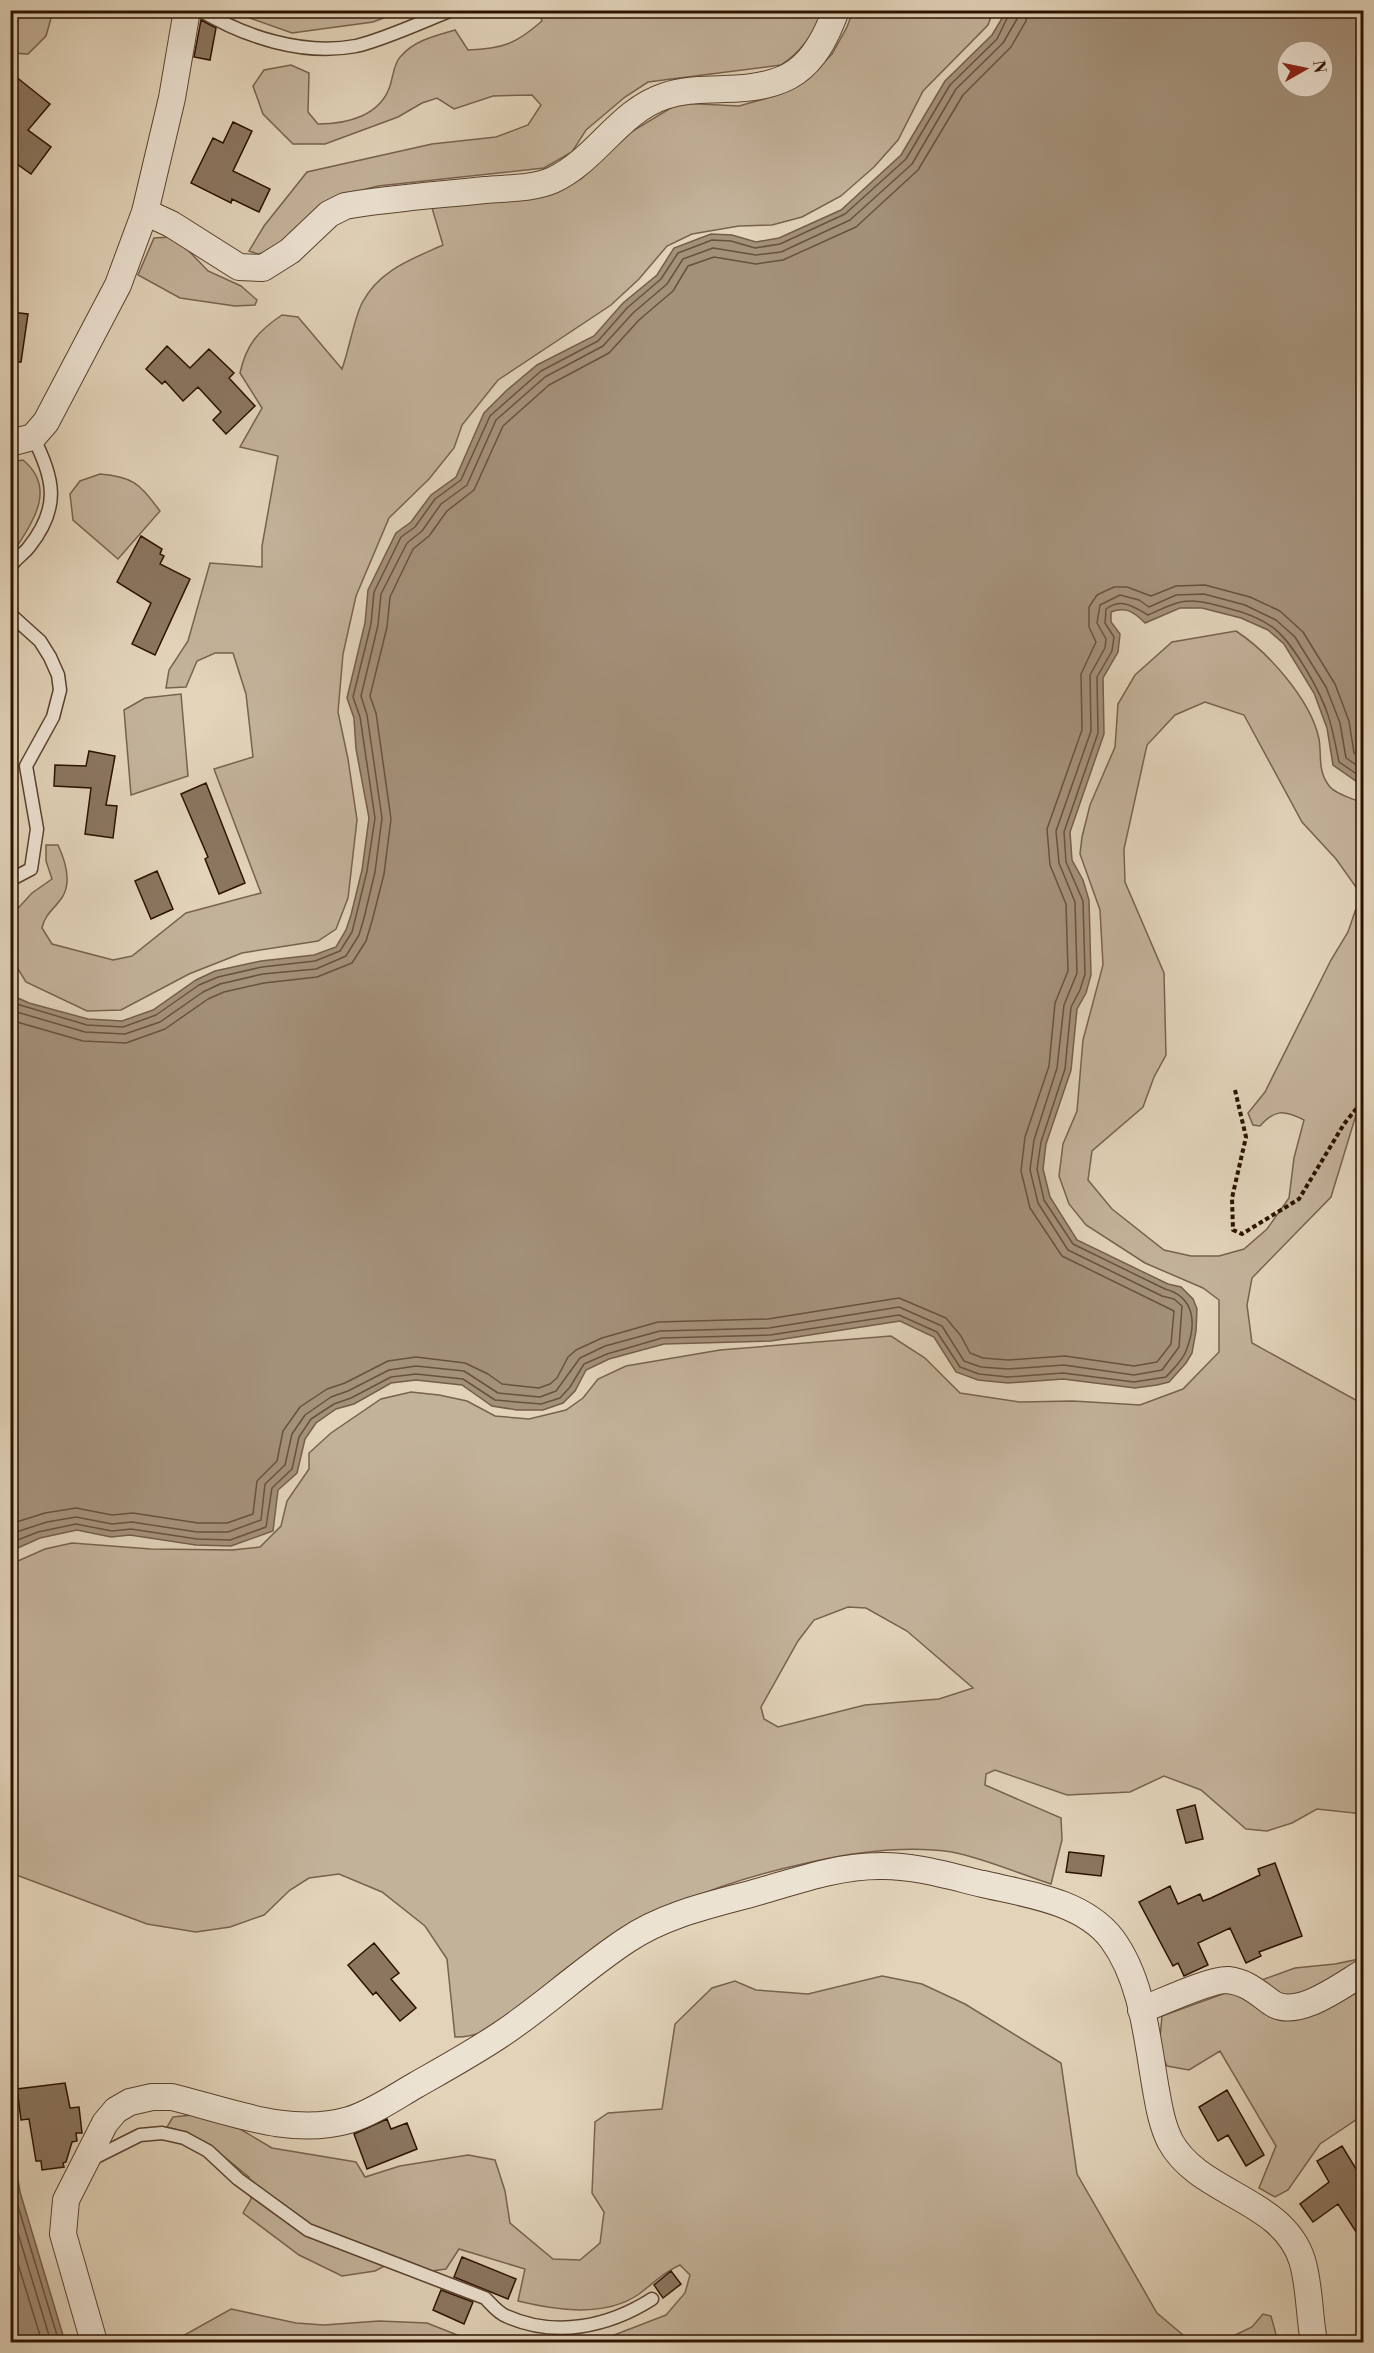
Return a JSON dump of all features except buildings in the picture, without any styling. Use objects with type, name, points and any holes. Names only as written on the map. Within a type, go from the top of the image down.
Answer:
[{"type":"street","points":[[22,440],[46,422],[118,285],[145,213],[172,98],[187,10]]},
{"type":"street","points":[[145,213],[171,224],[239,267],[263,268],[290,251],[329,214],[345,206],[541,184],[574,167],[612,130],[644,105],[666,96],[693,90],[743,89],[776,84],[794,75],[813,59],[829,30],[836,10]]},
{"type":"street","points":[[94,2343],[63,2234],[66,2200],[105,2122],[116,2110],[130,2102],[152,2097],[172,2097],[299,2127],[327,2125],[355,2118],[502,2034],[626,1940],[651,1925],[693,1910],[851,1868],[882,1866],[918,1870],[1030,1895],[1069,1908],[1087,1917],[1109,1936],[1131,1976],[1141,2010],[1162,2121],[1170,2142],[1184,2160],[1277,2223],[1293,2243],[1302,2261],[1314,2343]]},
{"type":"street","points":[[1141,2010],[1226,1980],[1247,1984],[1276,2005],[1294,2009],[1319,1998],[1364,1972]]},
{"type":"lane","points":[[200,10],[258,38],[312,47],[356,46],[452,10]]},
{"type":"lane","points":[[10,568],[29,547],[47,514],[53,488],[47,465],[22,440]]},
{"type":"lane","points":[[10,614],[40,641],[51,657],[60,690],[53,717],[26,766],[37,829],[31,869],[10,880]]},
{"type":"lane","points":[[84,2164],[118,2144],[140,2135],[162,2133],[184,2138],[208,2151],[238,2179],[280,2212],[308,2229],[485,2298],[504,2316],[537,2325],[569,2329],[602,2323],[626,2316],[652,2300]]},
{"type":"path","points":[[1234,1090],[1246,1137],[1232,1198],[1233,1230],[1242,1234],[1299,1199],[1344,1124],[1364,1099]]},
{"type":"shaded area","points":[[10,11],[53,11],[46,36],[28,54],[11,53]]},
{"type":"shaded area","points":[[230,11],[402,11],[373,22],[292,33]]},
{"type":"shaded area","points":[[538,11],[822,11],[806,42],[781,65],[648,82],[625,97],[586,130],[572,152],[544,168],[378,186],[336,197],[273,251],[258,254],[249,251],[264,226],[307,172],[432,144],[496,137],[528,125],[541,105],[532,95],[493,96],[454,109],[437,98],[422,103],[398,117],[325,144],[293,144],[263,114],[253,86],[264,70],[291,65],[309,73],[308,112],[318,124],[351,120],[379,105],[390,86],[399,59],[419,42],[455,30],[468,50],[508,44],[542,21]]},
{"type":"shaded area","points":[[853,11],[993,11],[988,25],[923,91],[898,140],[874,167],[841,196],[802,217],[772,225],[739,226],[692,234],[667,246],[639,279],[611,305],[498,380],[462,425],[454,448],[429,479],[389,518],[356,596],[343,654],[338,712],[357,820],[348,898],[336,929],[318,941],[242,953],[189,974],[121,1010],[87,1011],[26,982],[16,966],[11,950],[10,917],[32,893],[52,879],[46,861],[46,845],[58,845],[65,864],[67,883],[63,896],[48,915],[42,928],[52,944],[113,960],[132,956],[186,913],[261,893],[214,769],[253,757],[246,694],[233,653],[215,653],[197,661],[186,687],[166,688],[169,670],[188,641],[210,563],[262,567],[262,546],[278,456],[240,447],[262,408],[240,373],[246,354],[254,340],[282,315],[298,317],[342,369],[359,310],[377,282],[397,267],[443,245],[432,208],[556,192],[581,179],[631,132],[679,103],[739,106],[767,98],[807,80],[832,54]]},
{"type":"shaded area","points":[[171,237],[186,248],[208,271],[241,286],[257,300],[255,305],[235,306],[180,298],[138,275],[154,238]]},
{"type":"shaded area","points":[[23,460],[34,471],[39,483],[40,495],[33,520],[11,556],[11,462]]},
{"type":"shaded area","points":[[100,474],[129,480],[147,494],[160,511],[118,559],[73,520],[70,494],[80,481]]},
{"type":"shaded area","points":[[1236,631],[1248,640],[1286,678],[1307,709],[1319,739],[1323,775],[1330,787],[1341,795],[1363,803],[1363,1092],[1331,1197],[1252,1278],[1247,1305],[1252,1343],[1363,1404],[1363,1814],[1317,1809],[1292,1823],[1267,1831],[1246,1829],[1201,1790],[1164,1776],[1130,1792],[1067,1795],[995,1770],[986,1774],[985,1785],[1061,1818],[1062,1840],[1051,1884],[976,1858],[952,1852],[916,1849],[861,1853],[773,1871],[711,1890],[653,1915],[625,1930],[568,1967],[502,2022],[488,2030],[455,2037],[447,1959],[425,1926],[382,1892],[339,1874],[309,1878],[290,1890],[264,1915],[230,1927],[196,1932],[147,1924],[11,1873],[11,1564],[45,1549],[72,1543],[151,1549],[232,1550],[260,1547],[281,1526],[287,1501],[309,1469],[309,1453],[331,1433],[381,1399],[411,1392],[439,1395],[467,1401],[495,1416],[529,1419],[566,1410],[583,1398],[598,1379],[626,1366],[720,1350],[891,1336],[925,1358],[960,1393],[1020,1402],[1073,1401],[1140,1405],[1183,1389],[1219,1352],[1219,1300],[1203,1288],[1145,1263],[1086,1225],[1069,1204],[1059,1176],[1063,1144],[1077,1111],[1083,1040],[1103,965],[1100,910],[1080,854],[1082,837],[1090,805],[1115,747],[1118,704],[1135,675],[1172,642]],"holes":[[[1205,702],[1244,715],[1302,822],[1336,859],[1361,894],[1348,932],[1331,960],[1265,1092],[1248,1113],[1253,1125],[1260,1126],[1270,1116],[1280,1113],[1291,1114],[1304,1120],[1294,1158],[1289,1198],[1267,1229],[1244,1249],[1219,1256],[1191,1256],[1164,1250],[1112,1209],[1088,1180],[1092,1151],[1143,1107],[1154,1077],[1166,1055],[1164,973],[1125,882],[1124,849],[1147,745],[1175,715]],[[848,1607],[866,1608],[907,1631],[973,1688],[939,1699],[865,1705],[778,1727],[764,1719],[761,1707],[798,1641],[814,1620]]]},
{"type":"shaded area","points":[[181,694],[188,776],[131,795],[124,710],[145,698]]},
{"type":"shaded area","points":[[1363,1954],[1363,2115],[1320,2144],[1288,2190],[1275,2197],[1259,2188],[1276,2146],[1220,2051],[1189,2070],[1167,2066],[1159,2049],[1162,2016],[1295,1968],[1335,1964],[1359,1959]]},
{"type":"shaded area","points":[[882,1976],[922,1984],[965,2004],[1061,2063],[1077,2174],[1157,2313],[1189,2340],[1213,2342],[596,2342],[666,2315],[685,2293],[690,2275],[680,2265],[668,2271],[626,2302],[580,2310],[518,2301],[525,2269],[459,2249],[446,2269],[432,2271],[400,2258],[375,2271],[342,2276],[299,2255],[243,2213],[251,2199],[249,2177],[201,2141],[167,2127],[173,2117],[192,2115],[214,2120],[240,2129],[272,2148],[356,2162],[365,2177],[400,2166],[468,2155],[495,2160],[505,2191],[510,2223],[553,2259],[580,2260],[600,2243],[604,2212],[592,2193],[595,2122],[608,2113],[662,2109],[675,2024],[712,1988],[735,1981],[756,1990],[808,1994]]},
{"type":"shaded area","points":[[231,2309],[296,2323],[324,2325],[379,2321],[427,2323],[475,2342],[172,2342]]},
{"type":"shaded area","points":[[1263,2314],[1271,2316],[1278,2342],[1213,2342],[1252,2327]]},
{"type":"water","points":[[1007,10],[1363,11],[1363,786],[1333,765],[1327,728],[1314,693],[1284,644],[1268,630],[1241,618],[1202,608],[1180,608],[1145,623],[1130,611],[1116,610],[1111,612],[1111,622],[1120,634],[1118,652],[1103,678],[1104,734],[1070,832],[1072,860],[1083,880],[1089,900],[1091,975],[1086,993],[1077,1009],[1071,1070],[1046,1144],[1043,1169],[1050,1197],[1077,1240],[1168,1284],[1181,1287],[1193,1299],[1197,1309],[1196,1331],[1192,1353],[1186,1363],[1169,1382],[1135,1388],[1063,1379],[1008,1383],[978,1380],[956,1372],[934,1337],[900,1321],[771,1341],[664,1344],[609,1359],[586,1370],[575,1391],[563,1403],[543,1410],[517,1410],[492,1406],[462,1385],[416,1380],[391,1383],[354,1404],[336,1409],[316,1423],[305,1439],[297,1473],[278,1490],[273,1531],[231,1546],[196,1545],[130,1535],[111,1537],[77,1530],[40,1538],[11,1551],[11,995],[29,1003],[88,1019],[122,1021],[153,1010],[196,980],[215,971],[261,961],[314,955],[336,947],[346,930],[351,915],[362,870],[369,818],[356,749],[354,718],[347,698],[365,623],[368,590],[396,533],[411,522],[431,495],[456,477],[484,413],[537,365],[594,336],[623,303],[657,275],[674,248],[711,234],[732,235],[756,242],[779,238],[841,210],[901,155],[945,81],[992,35]]},
{"type":"water","points":[[10,2128],[20,2192],[65,2342],[11,2342]]}]
